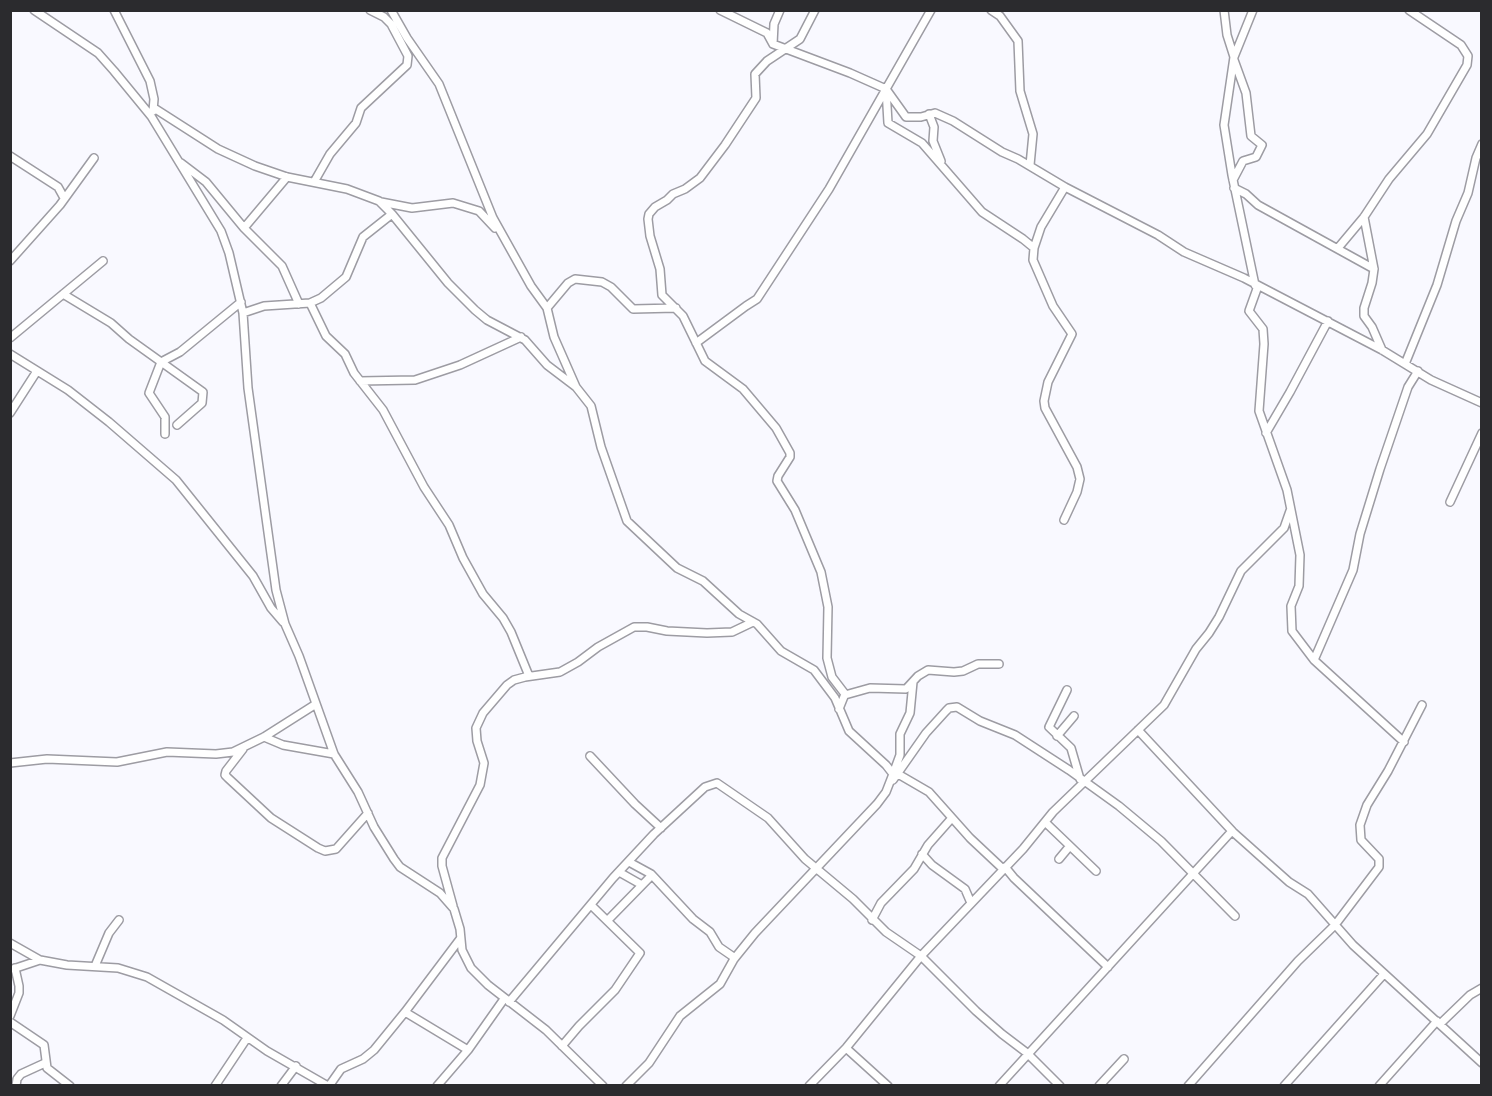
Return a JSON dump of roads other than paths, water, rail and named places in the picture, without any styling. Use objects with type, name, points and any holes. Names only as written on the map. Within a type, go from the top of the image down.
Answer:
[{"type":"street","points":[[34,10],[98,53],[151,116],[221,231],[229,253],[243,313],[248,388],[258,472],[276,590],[285,624],[334,754],[358,792],[374,827],[400,867],[440,893],[454,909]]},
{"type":"street","points":[[114,10],[150,81],[154,108],[151,116]]},
{"type":"street","points":[[314,183],[330,154],[356,123],[361,108],[407,65],[408,56],[391,24],[384,17],[369,10]]},
{"type":"street","points":[[391,10],[407,38],[439,84],[493,218],[531,286],[547,308],[554,337],[576,387]]},
{"type":"street","points":[[720,10],[767,33],[773,44],[886,89],[906,117],[921,117],[934,113],[953,121],[1002,152],[1158,235],[1184,252],[1244,278],[1382,350],[1431,380],[1482,403]]},
{"type":"street","points":[[773,44],[774,24],[780,10]]},
{"type":"street","points":[[815,10],[800,39],[767,61],[755,74],[756,98],[700,178],[685,189],[673,194],[649,213],[648,219],[650,236],[660,269],[662,295],[676,308],[686,322],[705,361],[743,389],[776,428],[790,453],[777,482],[795,510],[821,572],[828,607],[827,658],[832,678],[842,689],[844,695],[839,709]]},
{"type":"street","points":[[696,344],[758,299],[829,189],[931,10]]},
{"type":"street","points":[[991,10],[1000,16],[1018,41],[1020,91],[1033,134],[1030,165]]},
{"type":"street","points":[[1224,10],[1227,35],[1246,93],[1251,136],[1262,145],[1256,157],[1243,160],[1233,184]]},
{"type":"street","points":[[1253,10],[1234,58],[1224,125],[1233,184],[1256,285],[1249,311],[1263,329],[1259,411],[1287,490],[1300,555],[1299,586],[1291,606],[1292,631],[1314,660],[1404,742]]},
{"type":"street","points":[[1338,248],[1364,217],[1389,178],[1427,134],[1467,64],[1468,56],[1461,45],[1408,10]]},
{"type":"street","points":[[886,89],[888,123],[922,143],[982,212],[1023,238],[1034,248]]},
{"type":"street","points":[[154,108],[218,149],[255,166],[287,177],[347,189],[379,201],[412,208],[453,203],[479,211],[503,236]]},
{"type":"street","points":[[929,114],[933,127],[933,141],[941,164]]},
{"type":"street","points":[[1405,364],[1437,285],[1482,144]]},
{"type":"street","points":[[10,156],[58,187],[63,196]]},
{"type":"street","points":[[10,261],[60,205],[94,158]]},
{"type":"street","points":[[177,159],[206,182],[244,228],[285,270],[299,304]]},
{"type":"street","points":[[244,228],[287,177]]},
{"type":"street","points":[[1233,184],[1256,204],[1374,268]]},
{"type":"street","points":[[1064,520],[1077,492],[1080,479],[1077,467],[1044,401],[1048,382],[1072,334],[1053,306],[1033,260],[1034,248],[1041,227],[1065,187]]},
{"type":"street","points":[[379,201],[475,310],[487,320],[521,337],[547,365],[576,387],[591,406],[601,447],[627,521],[678,568],[703,581],[739,614],[753,622],[781,651],[814,670],[835,698],[849,731],[894,777],[929,792],[942,805],[951,819],[1108,967]]},
{"type":"street","points":[[243,313],[264,306],[310,303],[321,298],[342,282],[351,267],[363,237],[392,214]]},
{"type":"street","points":[[1364,217],[1374,268],[1364,316],[1372,327],[1382,350]]},
{"type":"street","points":[[10,338],[103,261]]},
{"type":"street","points":[[547,308],[568,283],[575,279],[602,282],[611,287],[633,309],[676,308]]},
{"type":"street","points":[[63,294],[111,323],[129,339],[203,392],[202,403],[177,425]]},
{"type":"street","points":[[165,435],[165,417],[149,393],[161,362],[180,352],[241,302]]},
{"type":"street","points":[[310,303],[326,336],[345,354],[360,381],[383,410],[424,487],[449,525],[463,558],[483,594],[503,618],[511,632],[528,676]]},
{"type":"street","points":[[1266,433],[1328,321]]},
{"type":"street","points":[[360,381],[415,380],[460,365],[521,337]]},
{"type":"street","points":[[10,354],[68,390],[176,480],[253,576],[271,608],[285,624]]},
{"type":"street","points":[[10,412],[37,371]]},
{"type":"street","points":[[1314,660],[1353,570],[1360,534],[1380,468],[1408,387],[1418,371]]},
{"type":"street","points":[[1450,502],[1482,433]]},
{"type":"street","points":[[809,1086],[846,1048],[921,956],[1083,780],[1164,705],[1196,649],[1219,616],[1241,571],[1284,528],[1290,511]]},
{"type":"street","points":[[603,1086],[546,1030],[506,1000],[471,968],[462,950],[460,929],[442,866],[442,858],[480,785],[484,763],[477,741],[476,728],[483,713],[514,680],[560,672],[634,627],[667,631],[732,632],[753,622]]},
{"type":"street","points":[[844,695],[870,688],[906,689],[918,676],[928,670],[954,672],[978,664],[999,664]]},
{"type":"street","points":[[894,777],[900,759],[900,734],[910,713],[913,682]]},
{"type":"street","points":[[1067,690],[1049,725],[1050,730],[1071,748],[1083,780]]},
{"type":"street","points":[[10,763],[47,759],[117,762],[166,752],[226,753],[245,747],[264,737],[316,704]]},
{"type":"street","points":[[1188,1086],[1298,961],[1335,926],[1379,867],[1379,859],[1361,840],[1360,825],[1367,805],[1404,742],[1422,705]]},
{"type":"street","points":[[626,1086],[649,1063],[680,1016],[720,984],[735,958],[754,933],[877,804],[926,733],[946,711],[953,707],[1015,735],[1119,806],[1161,841],[1235,916]]},
{"type":"street","points":[[1057,736],[1074,716]]},
{"type":"street","points":[[1138,730],[1232,831],[1289,882],[1308,894],[1335,926],[1384,974],[1482,1063]]},
{"type":"street","points":[[264,737],[284,745],[334,754]]},
{"type":"street","points":[[245,747],[225,775],[271,818],[318,848],[325,851],[336,849],[368,813]]},
{"type":"street","points":[[590,756],[634,804],[661,828]]},
{"type":"street","points":[[437,1086],[506,1000],[628,862],[705,787],[717,783],[768,818],[804,859],[852,899],[872,920],[921,956],[985,1019],[1027,1053],[1060,1086]]},
{"type":"street","points":[[872,920],[881,903],[914,869],[922,854],[951,819]]},
{"type":"street","points":[[1045,822],[1096,872]]},
{"type":"street","points":[[999,1086],[1232,831]]},
{"type":"street","points":[[1059,859],[1069,848]]},
{"type":"street","points":[[922,854],[932,865],[965,889],[971,903]]},
{"type":"street","points":[[628,862],[652,875],[693,919],[710,932],[718,947],[735,958]]},
{"type":"street","points":[[619,872],[642,885]]},
{"type":"street","points":[[608,920],[652,875]]},
{"type":"street","points":[[562,1046],[615,990],[640,953],[591,905]]},
{"type":"street","points":[[95,966],[109,933],[119,920]]},
{"type":"street","points":[[10,943],[40,960],[67,965],[118,968],[147,977],[224,1020],[247,1038],[328,1086],[341,1069],[369,1055],[460,939]]},
{"type":"street","points":[[10,1016],[20,986],[13,969],[40,960]]},
{"type":"street","points":[[1284,1086],[1384,974]]},
{"type":"street","points":[[1379,1086],[1438,1023],[1470,995],[1482,988]]},
{"type":"street","points":[[405,1012],[468,1050]]},
{"type":"street","points":[[10,1022],[44,1045],[45,1063],[70,1086]]},
{"type":"street","points":[[218,1084],[247,1038]]},
{"type":"street","points":[[846,1048],[888,1086]]},
{"type":"street","points":[[1099,1086],[1124,1059]]},
{"type":"street","points":[[16,1086],[21,1074],[45,1063]]},
{"type":"street","points":[[281,1086],[296,1066]]}]
